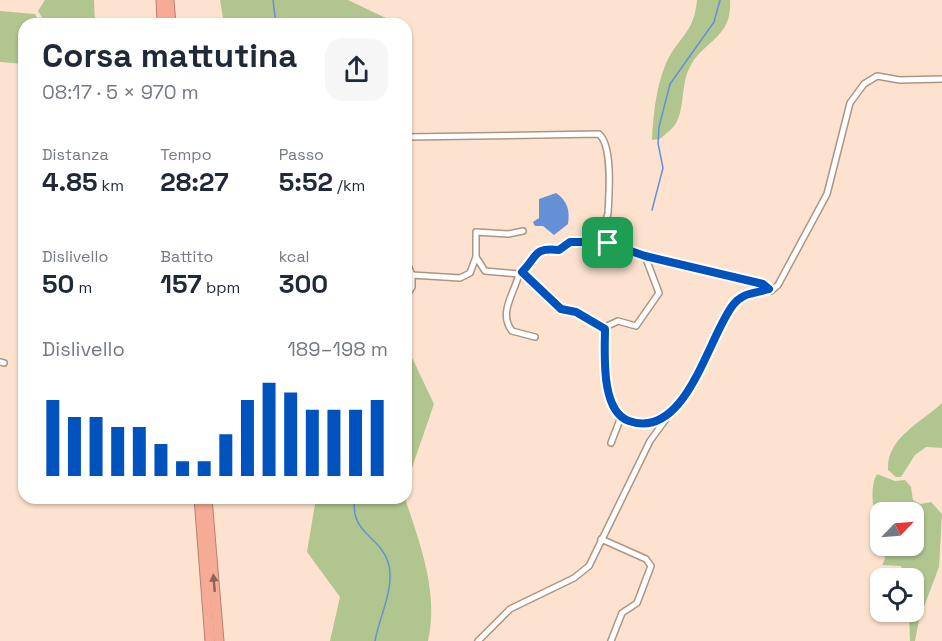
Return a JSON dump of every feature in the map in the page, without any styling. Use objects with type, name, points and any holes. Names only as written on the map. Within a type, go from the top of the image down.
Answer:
[{"type":"highway","points":[[160,0],[162,18]]},
{"type":"highway","points":[[170,0],[171,18]]},
{"type":"highway","points":[[199,504],[210,641]]},
{"type":"highway","points":[[208,504],[219,641]]},
{"type":"street","points":[[478,641],[512,607],[583,573],[635,469],[664,418],[695,379],[734,304],[746,294],[769,289],[772,291],[777,286],[823,204],[849,106],[860,88],[877,76],[903,80],[942,79]]},
{"type":"street","points":[[412,137],[599,134],[605,141],[608,159],[606,221],[608,243]]},
{"type":"street","points":[[412,287],[412,275],[460,278],[470,273],[476,257],[476,232],[508,234],[523,231]]},
{"type":"street","points":[[535,337],[512,331],[507,321],[507,305],[521,273],[542,249],[559,250],[570,242],[608,243],[645,256],[763,284],[769,289]]},
{"type":"street","points":[[605,329],[618,321],[636,326],[642,314],[658,295],[658,288],[645,256]]},
{"type":"street","points":[[476,257],[485,271],[521,273],[561,309],[576,312],[605,329]]},
{"type":"street","points":[[605,329],[603,362],[610,397],[621,417],[638,423],[664,418]]},
{"type":"street","points":[[611,443],[621,417]]},
{"type":"street","points":[[601,539],[646,559],[651,567],[637,603],[622,612],[611,641]]},
{"type":"green space","points":[[45,0],[94,0],[95,18],[42,18],[38,11]]},
{"type":"green space","points":[[220,0],[348,0],[386,18],[223,18]]},
{"type":"green space","points":[[697,0],[730,0],[727,23],[722,32],[694,60],[689,69],[681,110],[675,125],[660,139],[652,140],[659,83],[669,57],[692,21]]},
{"type":"green space","points":[[0,11],[35,14],[37,18],[18,18],[18,64],[0,62]]},
{"type":"green space","points":[[412,358],[434,404],[412,468]]},
{"type":"green space","points":[[942,403],[942,448],[926,447],[915,455],[901,477],[896,477],[888,470],[893,449],[907,432]]},
{"type":"green space","points":[[877,474],[895,481],[905,480],[911,487],[913,500],[916,502],[873,502],[874,481]]},
{"type":"green space","points":[[931,502],[942,514],[939,567],[924,607],[924,568],[882,565],[884,556],[924,556],[924,503]]},
{"type":"green space","points":[[315,504],[407,504],[430,586],[431,623],[428,641],[330,641],[340,597],[307,552]]},
{"type":"green space","points":[[909,622],[919,622],[915,641],[910,641]]},
{"type":"water","points":[[556,193],[566,203],[569,219],[568,224],[554,235],[543,226],[535,226],[533,222],[539,218],[539,199]]},
{"type":"waterway","points":[[273,0],[275,18]]},
{"type":"waterway","points":[[652,210],[663,168],[658,143],[659,127],[670,84],[714,22],[720,0]]},
{"type":"waterway","points":[[354,504],[356,519],[384,553],[390,571],[388,591],[375,641]]},
{"type":"route","points":[[570,242],[608,243],[645,256],[763,284],[769,289],[741,296],[734,304],[725,317],[693,383],[664,418],[657,421],[633,422],[620,416],[610,397],[603,362],[605,329],[576,312],[561,309],[522,272],[542,249],[559,250],[570,242]]}]
